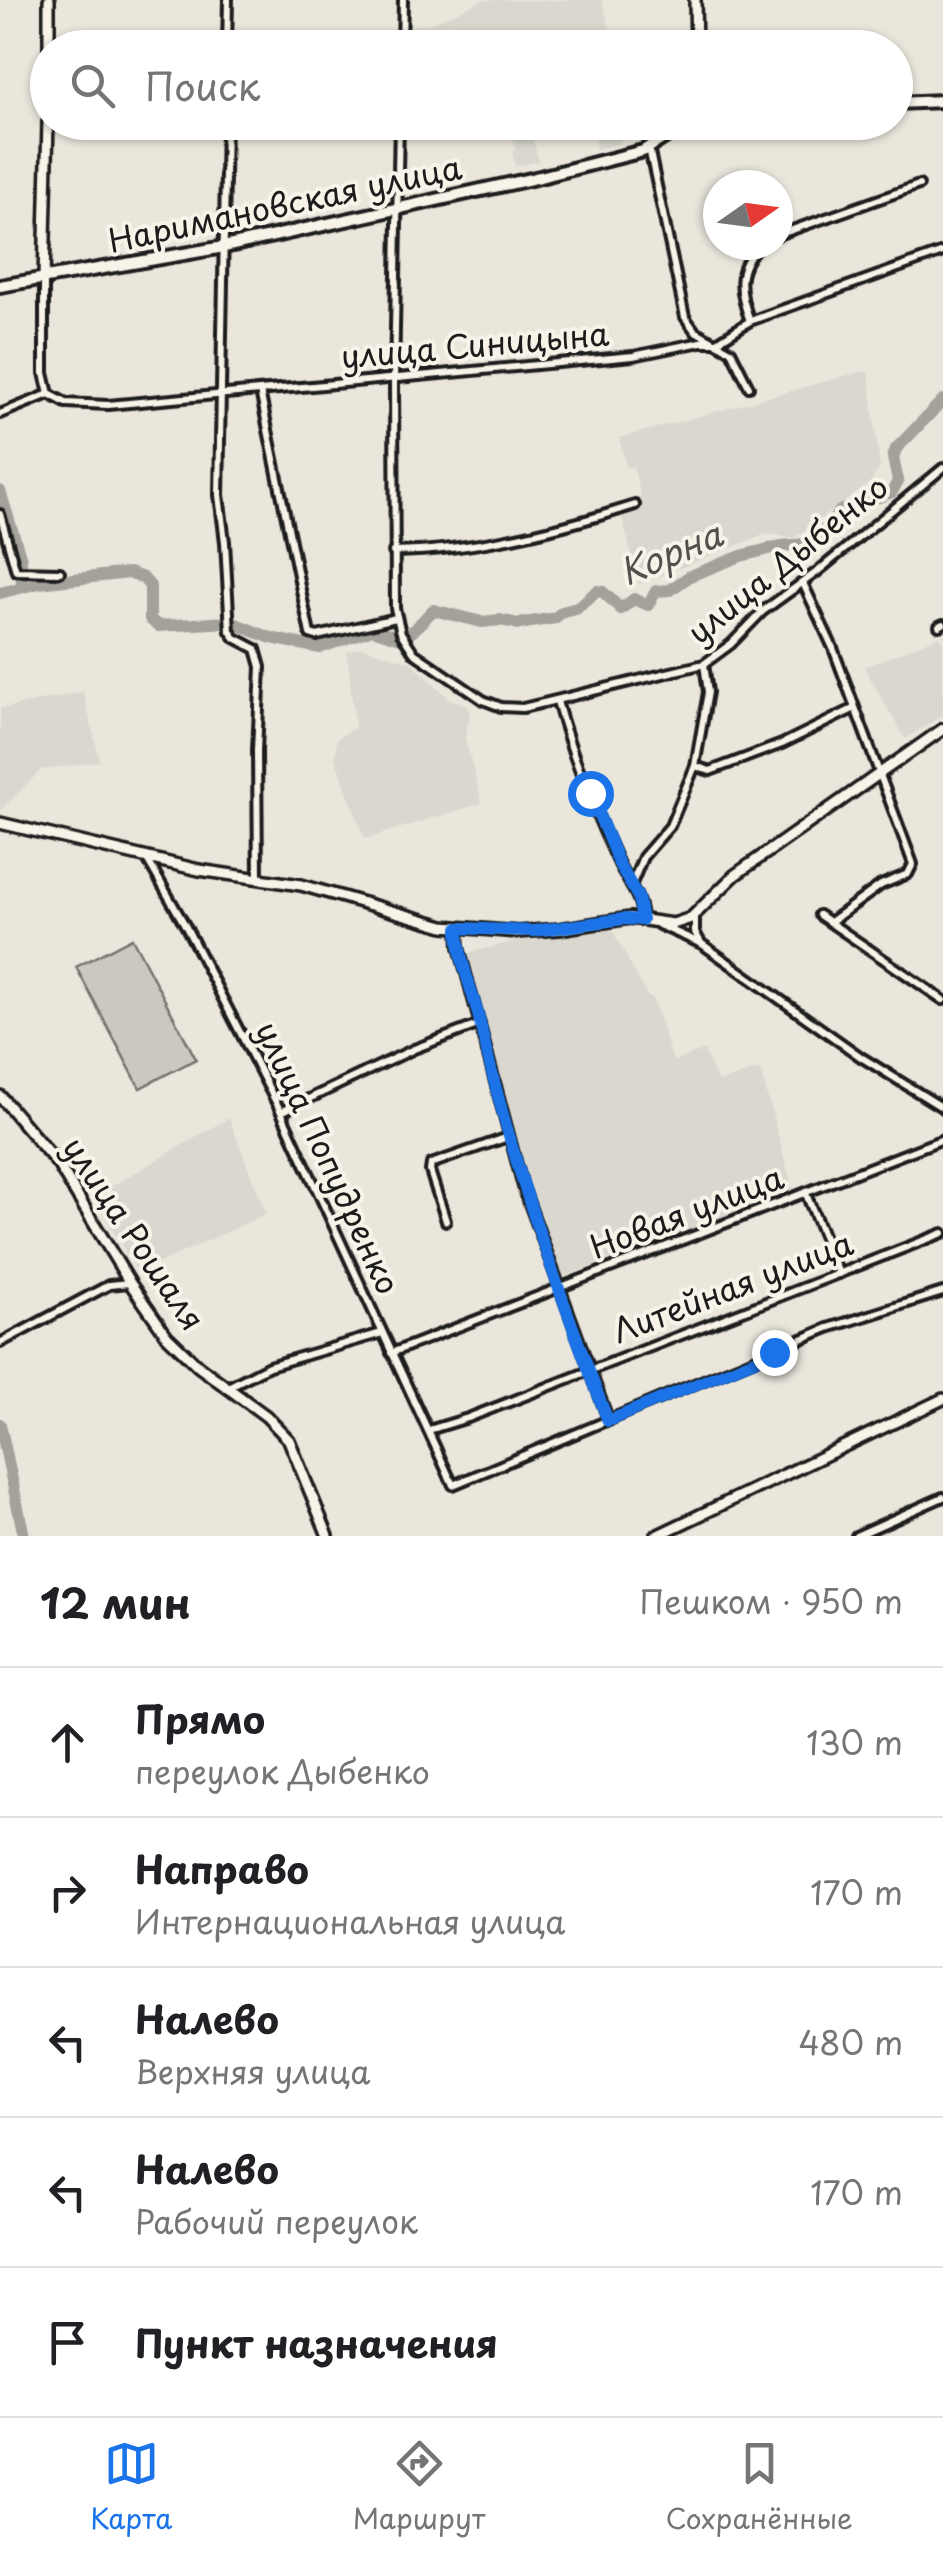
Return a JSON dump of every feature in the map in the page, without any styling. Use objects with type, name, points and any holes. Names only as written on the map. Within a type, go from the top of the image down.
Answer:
[{"type":"main road","points":[[913,102],[943,101]]},
{"type":"main road","name":"Наримановская улица","points":[[0,286],[224,247],[396,210],[649,148],[661,140]]},
{"type":"street","points":[[49,30],[50,0]]},
{"type":"street","points":[[227,30],[228,0]]},
{"type":"street","points":[[403,30],[404,0]]},
{"type":"street","points":[[694,0],[695,30]]},
{"type":"street","points":[[0,414],[49,394],[44,373],[48,140]]},
{"type":"street","points":[[226,140],[219,495],[226,542],[229,628],[234,638],[256,649],[261,667],[256,750],[258,878]]},
{"type":"street","points":[[260,391],[308,632],[317,636],[396,618],[394,380],[398,140]]},
{"type":"street","points":[[649,148],[685,317],[687,338],[676,348]]},
{"type":"street","points":[[793,229],[919,185]]},
{"type":"street","name":"улица Синицына","points":[[49,394],[66,404],[108,405],[620,358],[718,342],[750,321],[943,252]]},
{"type":"street","points":[[746,260],[740,278],[741,295],[750,321]]},
{"type":"street","points":[[685,317],[696,331],[718,342],[737,359],[749,387]]},
{"type":"street","name":"улица Дыбенко","points":[[396,618],[414,653],[483,700],[512,709],[704,664],[943,468]]},
{"type":"street","points":[[394,552],[495,540],[634,505]]},
{"type":"street","points":[[0,514],[14,569],[23,573],[60,572]]},
{"type":"street","points":[[803,583],[829,638],[912,860],[912,870],[881,885],[830,922]]},
{"type":"street","points":[[631,886],[643,857],[670,826],[695,766],[708,692],[704,664]]},
{"type":"street","points":[[556,701],[583,777],[647,921],[702,944],[861,1057],[943,1108]]},
{"type":"street","points":[[695,766],[710,771],[782,744],[853,709]]},
{"type":"street","points":[[0,823],[180,866],[301,885],[458,928],[534,931],[623,919],[673,924],[697,913],[735,875],[943,729]]},
{"type":"street","name":"улица Попудренко","points":[[146,858],[281,1112],[454,1486],[608,1421]]},
{"type":"street","points":[[165,889],[166,872],[180,866]]},
{"type":"street","points":[[697,913],[694,924],[702,944]]},
{"type":"street","points":[[820,914],[943,1000]]},
{"type":"street","points":[[458,928],[459,947],[508,1137],[608,1421],[828,1328],[943,1292]]},
{"type":"street","points":[[281,1112],[414,1048],[480,1024]]},
{"type":"street","name":"улица Рошаля","points":[[0,1096],[58,1164],[130,1283],[178,1348],[266,1416],[289,1440],[328,1536]]},
{"type":"street","points":[[446,1221],[430,1171],[432,1164],[508,1137]]},
{"type":"street","name":"Новая улица","points":[[391,1353],[943,1139]]},
{"type":"street","points":[[806,1194],[839,1274]]},
{"type":"street","name":"Литейная улица","points":[[429,1430],[943,1233]]},
{"type":"street","points":[[109,1284],[116,1273],[115,1258]]},
{"type":"street","points":[[0,1343],[109,1284],[130,1283]]},
{"type":"street","points":[[226,1388],[268,1366],[382,1333]]},
{"type":"street","points":[[656,1536],[943,1399]]},
{"type":"street","points":[[856,1536],[943,1498]]},
{"type":"shaded area","points":[[483,0],[602,0],[610,30],[457,30],[453,22],[414,30],[414,25],[427,25]]},
{"type":"shaded area","points":[[512,140],[533,140],[539,161],[515,166],[512,151],[516,150]]},
{"type":"shaded area","points":[[595,140],[622,143],[596,149]]},
{"type":"shaded area","points":[[863,371],[869,373],[880,468],[870,483],[794,538],[766,534],[639,584],[622,517],[627,516],[626,510],[636,507],[641,497],[633,466],[626,467],[619,438]]},
{"type":"shaded area","points":[[940,636],[943,715],[905,739],[864,667]]},
{"type":"shaded area","points":[[361,647],[411,662],[450,699],[467,705],[470,715],[465,738],[482,803],[365,839],[335,758],[337,739],[355,727],[347,652]]},
{"type":"shaded area","points":[[83,692],[100,761],[41,770],[0,811],[0,709]]},
{"type":"shaded area","points":[[611,928],[648,997],[652,997],[673,1061],[704,1050],[718,1082],[760,1069],[793,1190],[561,1278],[560,1264],[553,1255],[509,1112],[465,954],[534,936]]},
{"type":"shaded area","points":[[132,938],[196,1059],[140,1088],[76,967]]},
{"type":"shaded area","points":[[229,1118],[266,1214],[138,1273],[93,1197]]},
{"type":"waterway","name":"Корна","points":[[0,593],[39,583],[129,573],[143,578],[150,586],[150,619],[158,626],[231,622],[271,638],[319,648],[372,629],[401,638],[433,610],[482,622],[519,624],[555,618],[577,608],[597,591],[621,609],[634,599],[648,605],[656,591],[670,590],[690,576],[741,556],[806,544],[828,527],[840,511],[892,492],[898,481],[893,458],[896,449],[943,400]]},
{"type":"waterway","points":[[0,491],[21,559],[22,587]]},
{"type":"waterway","name":"Корна","points":[[0,1424],[24,1536]]},
{"type":"route","points":[[590,793],[619,864],[638,897],[642,920],[623,919],[559,930],[458,928],[459,947],[484,1048],[532,1215],[608,1421],[774,1352]]}]
